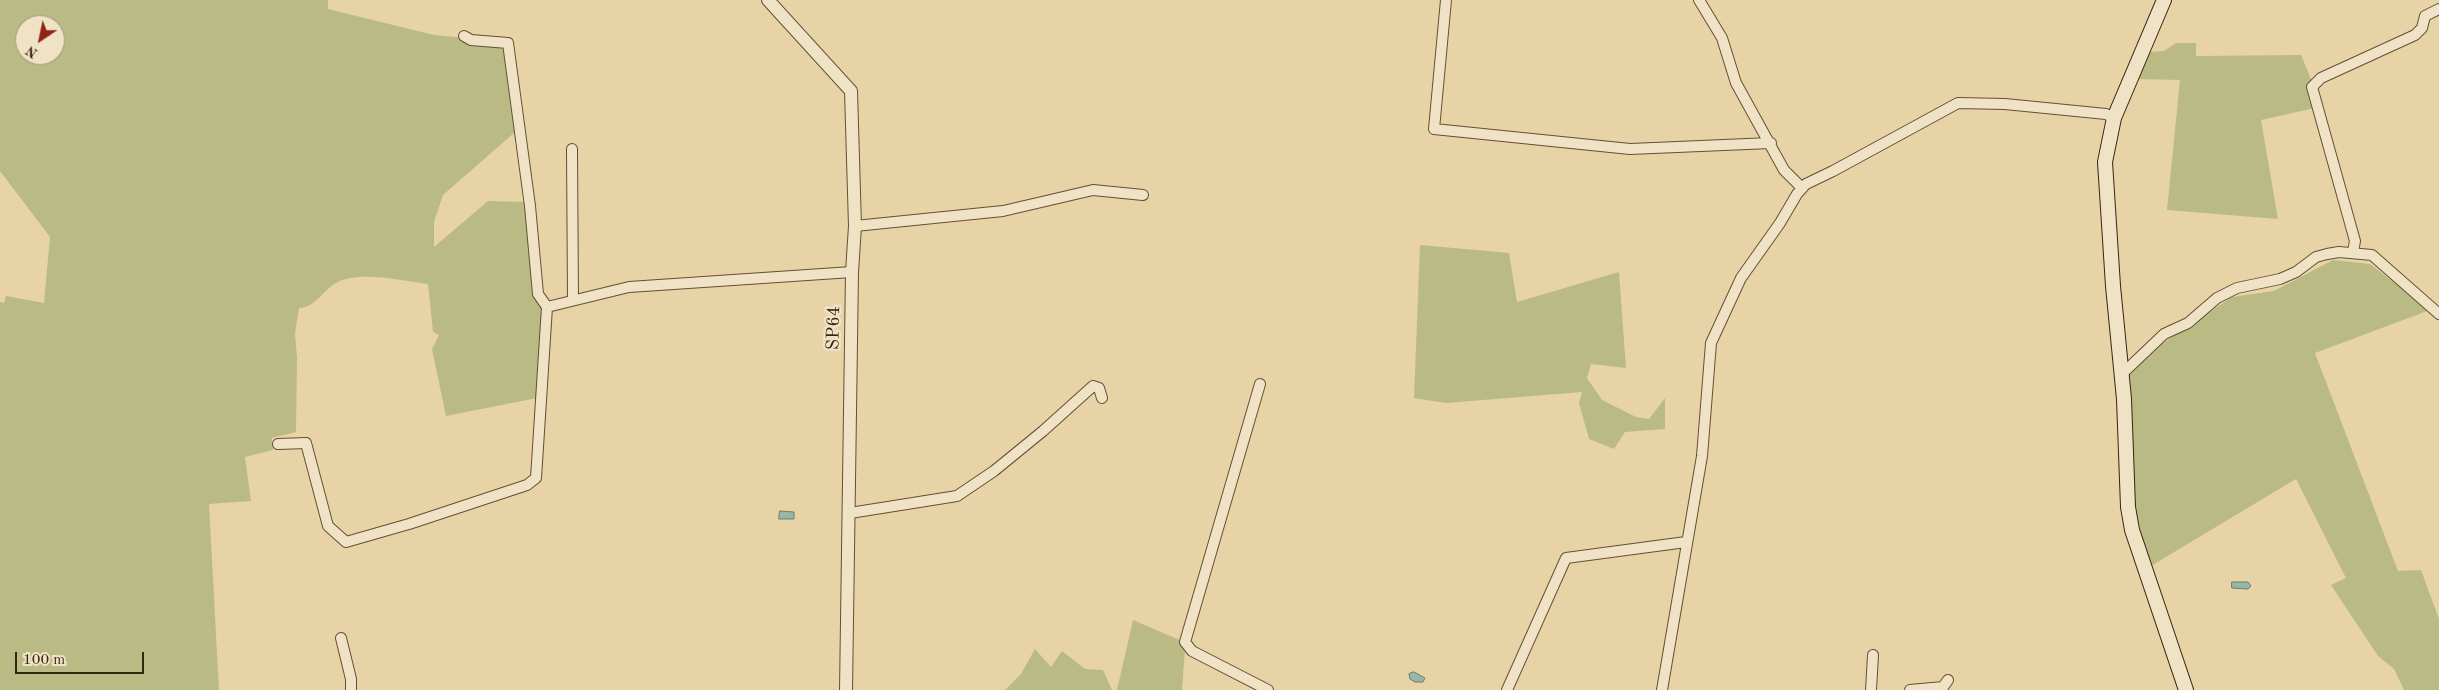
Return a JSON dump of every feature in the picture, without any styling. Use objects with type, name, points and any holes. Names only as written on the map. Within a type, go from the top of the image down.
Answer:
[{"type":"main road","points":[[2164,0],[2114,118],[2105,162],[2122,374],[2128,507],[2132,530],[2186,690]]},
{"type":"street","name":"SP64","points":[[768,0],[852,91],[855,226],[852,272],[846,690]]},
{"type":"street","points":[[1446,0],[1434,129],[1630,149],[1771,143]]},
{"type":"street","points":[[1699,0],[1722,38],[1734,79],[1789,176],[1802,188]]},
{"type":"street","points":[[2353,252],[2355,241],[2312,87],[2320,78],[2415,35],[2422,28],[2425,16],[2439,9]]},
{"type":"street","points":[[278,444],[306,443],[328,526],[346,542],[409,524],[531,484],[537,474],[539,400],[547,307],[538,294],[530,206],[508,43],[472,40],[464,36]]},
{"type":"street","points":[[1662,690],[1702,456],[1711,344],[1741,278],[1802,188],[1958,103],[2005,104],[2106,114],[2114,118]]},
{"type":"street","points":[[572,149],[573,300]]},
{"type":"street","points":[[855,226],[1003,211],[1093,190],[1144,195]]},
{"type":"street","points":[[2122,374],[2164,334],[2188,323],[2210,303],[2226,293],[2237,288],[2288,276],[2316,257],[2339,252],[2372,255],[2383,262],[2439,314]]},
{"type":"street","points":[[547,307],[629,287],[852,272]]},
{"type":"street","points":[[1260,384],[1185,642],[1192,651],[1268,690]]},
{"type":"street","points":[[850,513],[957,496],[994,471],[1043,431],[1093,386],[1099,388],[1102,398]]},
{"type":"street","points":[[1507,690],[1566,558],[1686,542]]},
{"type":"street","points":[[341,638],[351,680],[351,690]]},
{"type":"street","points":[[1871,690],[1873,655]]},
{"type":"street","points":[[1910,690],[1943,687],[1948,680]]},
{"type":"green space","points":[[0,0],[328,0],[328,9],[434,35],[497,41],[509,49],[522,126],[443,195],[434,222],[434,247],[488,201],[526,202],[544,309],[537,398],[446,416],[432,349],[439,335],[433,332],[428,284],[369,277],[346,279],[336,283],[310,305],[299,308],[295,333],[297,358],[296,432],[272,438],[273,450],[245,457],[251,501],[209,504],[219,690],[0,690],[0,302],[4,303],[6,296],[44,303],[50,237],[0,171]]},
{"type":"green space","points":[[2176,43],[2196,43],[2196,56],[2301,55],[2313,84],[2315,108],[2261,120],[2278,219],[2167,210],[2180,80],[2137,79],[2148,52],[2164,51]]},
{"type":"green space","points":[[1420,245],[1509,253],[1517,302],[1619,272],[1626,368],[1591,364],[1587,378],[1602,400],[1636,417],[1649,419],[1665,398],[1665,429],[1625,432],[1614,449],[1589,439],[1579,403],[1582,392],[1446,403],[1414,398]]},
{"type":"green space","points":[[2333,260],[2370,264],[2430,310],[2315,353],[2398,571],[2421,570],[2439,619],[2439,690],[2404,690],[2394,669],[2378,656],[2331,585],[2346,578],[2296,479],[2151,566],[2134,518],[2128,374],[2151,351],[2232,297],[2274,291]]},
{"type":"green space","points":[[1133,620],[1182,641],[1185,649],[1182,690],[1117,690]]},
{"type":"green space","points":[[1035,649],[1051,667],[1062,651],[1085,669],[1103,670],[1112,690],[1005,690],[1021,674]]},
{"type":"shaded area","points":[[780,511],[794,512],[794,519],[779,519]]},
{"type":"shaded area","points":[[2232,582],[2248,582],[2251,586],[2248,589],[2232,588]]},
{"type":"shaded area","points":[[1414,672],[1425,678],[1423,682],[1415,682],[1410,679],[1409,674]]}]
